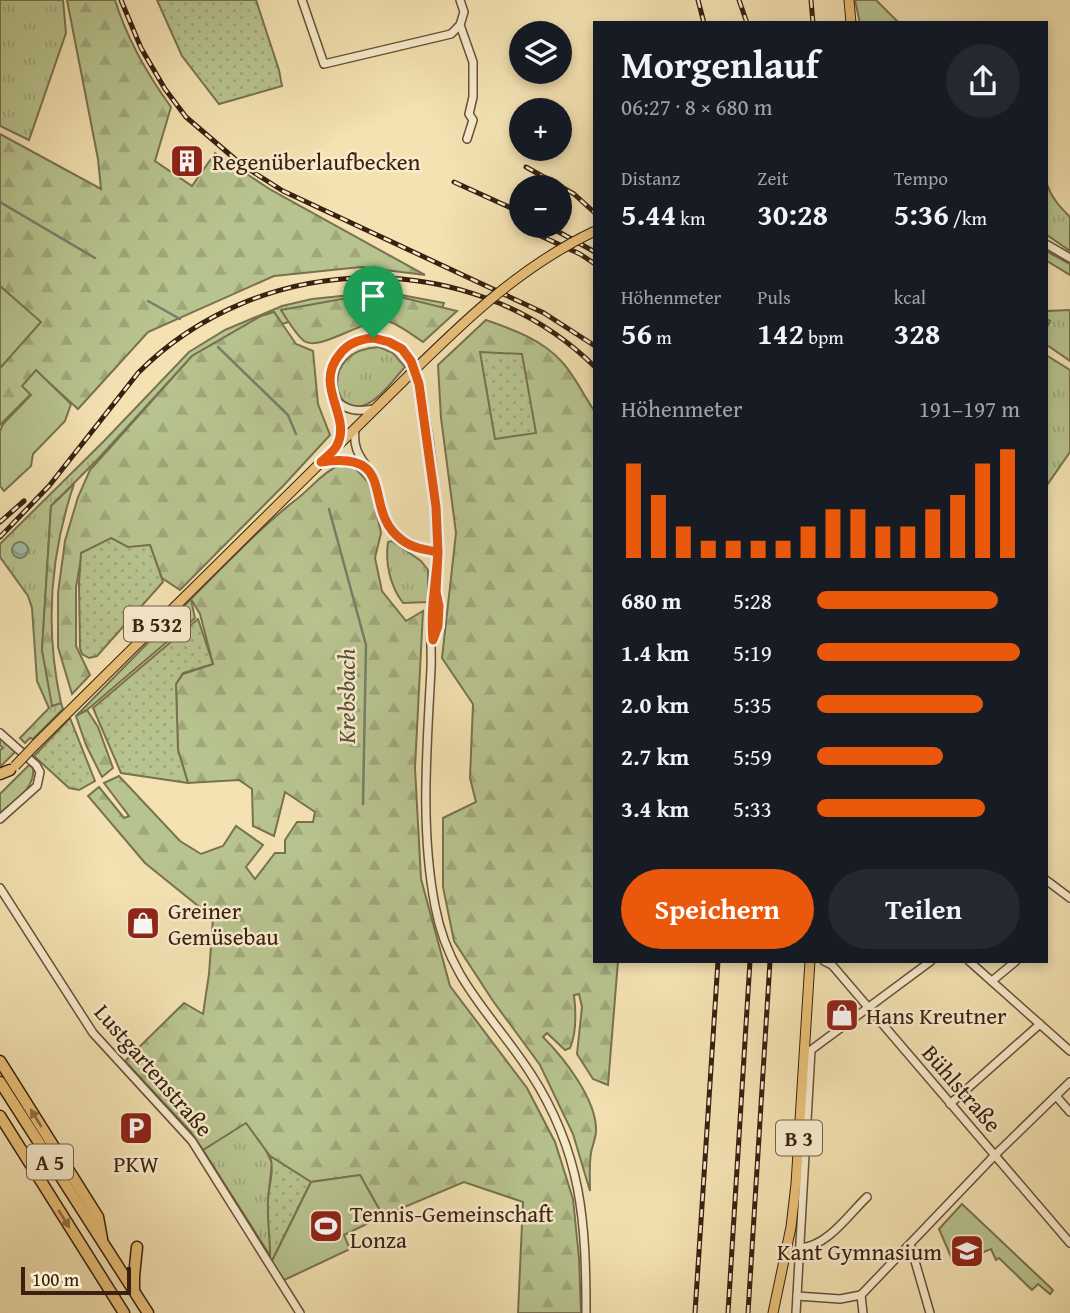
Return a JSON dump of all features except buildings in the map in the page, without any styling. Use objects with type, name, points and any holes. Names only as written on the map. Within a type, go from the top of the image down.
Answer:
[{"type":"highway","points":[[0,1061],[98,1217],[103,1242]]},
{"type":"highway","name":"A 5","points":[[0,1082],[148,1313]]},
{"type":"highway","name":"A 5","points":[[0,1116],[122,1313]]},
{"type":"highway","points":[[135,1293],[137,1247]]},
{"type":"main road","points":[[849,0],[852,21]]},
{"type":"main road","name":"B 532","points":[[0,780],[470,316],[503,288],[551,254],[593,231]]},
{"type":"main road","name":"B 3","points":[[773,1313],[791,1227],[796,1184],[810,963]]},
{"type":"street","points":[[302,0],[324,64],[451,34],[460,25],[464,12],[460,0]]},
{"type":"street","points":[[460,25],[473,62],[473,97],[468,114],[473,120],[467,139]]},
{"type":"street","points":[[1048,245],[1070,258]]},
{"type":"street","points":[[337,446],[340,425],[329,381],[332,366],[342,350],[355,342],[373,338],[402,349],[411,361],[419,384],[430,457],[438,552],[436,592],[432,605],[433,640],[424,794],[430,880],[436,913],[447,952],[466,987],[530,1072],[562,1134],[577,1185],[583,1218],[586,1313]]},
{"type":"street","points":[[332,398],[353,411],[375,409]]},
{"type":"street","points":[[355,429],[355,448],[376,482],[381,508],[391,530],[414,547],[438,552]]},
{"type":"street","points":[[321,462],[349,460],[366,468]]},
{"type":"street","points":[[0,733],[36,765],[40,772],[37,786],[0,819]]},
{"type":"street","points":[[1048,882],[1070,898]]},
{"type":"street","name":"Lustgartenstraße","points":[[0,888],[93,1033],[192,1141],[300,1313]]},
{"type":"street","name":"Bühlstraße","points":[[828,963],[1070,1243]]},
{"type":"street","points":[[796,1313],[811,1050],[928,963]]},
{"type":"street","points":[[972,963],[1070,1051]]},
{"type":"street","points":[[992,981],[1014,963]]},
{"type":"street","points":[[950,1104],[1040,1024]]},
{"type":"street","points":[[797,1296],[840,1299],[860,1295],[995,1155],[1070,1082]]},
{"type":"street","points":[[1056,1096],[1070,1112]]},
{"type":"street","points":[[800,1248],[812,1247],[824,1239],[867,1196]]},
{"type":"street","points":[[910,1244],[930,1313]]},
{"type":"street","points":[[860,1295],[863,1313]]},
{"type":"green space","points":[[0,0],[63,0],[66,33],[29,140],[0,126]]},
{"type":"green space","points":[[67,0],[115,0],[138,56],[171,107],[155,161],[192,186],[215,153],[271,190],[425,275],[361,267],[274,276],[148,332],[78,409],[36,371],[31,394],[0,425],[0,368],[40,322],[0,286],[0,134],[101,189],[98,159]]},
{"type":"green space","points":[[157,0],[256,0],[282,86],[219,104],[182,56]]},
{"type":"green space","points":[[855,0],[876,0],[897,21],[860,21]]},
{"type":"green space","points":[[1048,187],[1070,217],[1070,251],[1048,236]]},
{"type":"green space","points":[[1048,252],[1070,264],[1070,275],[1048,262]]},
{"type":"green space","points":[[0,286],[41,322],[0,368]]},
{"type":"green space","points":[[370,293],[396,294],[444,303],[442,308],[396,296],[282,311],[289,322],[282,324],[274,312],[261,316],[192,356],[51,506],[42,650],[53,706],[61,703],[63,709],[33,739],[30,738],[25,743],[20,738],[49,708],[37,681],[32,608],[28,596],[0,557],[0,544],[189,352],[225,330],[282,306],[312,299]]},
{"type":"green space","points":[[396,296],[457,311],[423,342],[386,321],[311,343],[301,338],[281,310],[342,299]]},
{"type":"green space","points":[[1070,310],[1070,361],[1048,346],[1048,311]]},
{"type":"green space","points":[[274,312],[296,344],[313,351],[318,404],[330,435],[180,590],[162,578],[150,545],[82,553],[76,587],[76,646],[90,675],[72,694],[58,647],[58,593],[65,541],[78,497],[90,470],[192,356],[261,316]]},
{"type":"green space","points":[[486,320],[527,336],[546,347],[571,373],[593,409],[593,963],[618,963],[608,1085],[593,1079],[577,1054],[582,1007],[579,994],[574,995],[575,1029],[570,1048],[565,1050],[547,1033],[543,1037],[578,1080],[595,1119],[596,1131],[590,1158],[590,1191],[573,1134],[540,1065],[493,1001],[454,941],[443,887],[443,818],[476,802],[470,778],[473,704],[442,658],[456,533],[441,418],[438,365]]},
{"type":"green space","points":[[379,347],[393,353],[405,367],[371,402],[354,407],[345,403],[339,394],[339,371],[347,359],[360,351]]},
{"type":"green space","points":[[480,352],[522,354],[536,433],[495,439]]},
{"type":"green space","points":[[1048,356],[1070,370],[1070,452],[1048,484]]},
{"type":"green space","points":[[36,370],[71,404],[65,421],[33,454],[31,466],[4,491],[0,486],[0,431],[3,424],[31,395],[22,386]]},
{"type":"green space","points":[[339,465],[355,468],[368,482],[373,496],[381,533],[375,558],[382,591],[406,621],[423,611],[415,768],[421,879],[450,986],[527,1088],[555,1142],[573,1199],[581,1313],[518,1313],[523,1202],[464,1182],[383,1216],[360,1175],[311,1182],[270,1156],[246,1123],[203,1150],[190,1131],[125,1061],[184,1003],[203,1014],[213,918],[145,863],[88,796],[99,787],[124,818],[129,816],[104,783],[119,776],[180,841],[201,854],[223,846],[236,826],[263,845],[246,867],[255,879],[275,853],[285,853],[285,840],[297,822],[313,822],[315,812],[285,792],[274,836],[253,826],[252,789],[239,780],[188,783],[178,750],[176,684],[183,674],[213,664],[200,614],[191,599],[267,525],[321,477]]},
{"type":"green space","points":[[74,484],[60,538],[52,593],[53,648],[61,703],[52,706],[42,650],[51,506]]},
{"type":"green space","points":[[111,538],[128,547],[150,545],[163,582],[97,656],[89,658],[82,654],[80,648],[81,553]]},
{"type":"green space","points":[[392,541],[421,561],[428,570],[428,602],[403,603],[398,596],[388,566],[388,542]]},
{"type":"green space","points":[[191,599],[195,618],[87,710],[76,716]]},
{"type":"green space","points":[[198,619],[213,664],[183,673],[176,684],[178,750],[188,783],[121,773],[93,708]]},
{"type":"green space","points":[[87,710],[98,727],[113,768],[102,777],[86,745],[76,716]]},
{"type":"green space","points":[[70,718],[95,781],[79,790],[69,788],[34,756]]},
{"type":"green space","points":[[0,738],[15,752],[0,767],[0,750],[3,748]]},
{"type":"green space","points":[[29,765],[33,768],[33,775],[28,788],[0,813],[0,794]]},
{"type":"green space","points":[[246,1122],[264,1146],[272,1163],[268,1200],[271,1257],[203,1150]]},
{"type":"green space","points":[[270,1156],[311,1182],[270,1265],[268,1196],[272,1167]]},
{"type":"green space","name":"Tennis-Gemeinschaft Lonza","points":[[360,1175],[383,1216],[344,1235],[350,1249],[280,1282],[270,1265],[311,1182]]},
{"type":"green space","points":[[962,1204],[1053,1290],[1050,1294],[1038,1284],[1032,1290],[999,1258],[996,1260],[991,1249],[954,1264],[939,1229]]},
{"type":"water","points":[[17,542],[23,542],[28,550],[26,556],[17,558],[12,553],[12,547]]},
{"type":"waterway","name":"Krebsbach","points":[[0,202],[95,258]]},
{"type":"waterway","name":"Krebsbach","points":[[148,301],[180,319]]},
{"type":"waterway","name":"Krebsbach","points":[[218,347],[288,415],[296,434]]},
{"type":"waterway","name":"Krebsbach","points":[[329,509],[366,645],[363,804]]},
{"type":"railway","points":[[121,0],[141,48],[165,89],[186,117],[242,165],[283,191],[544,313],[593,345]]},
{"type":"railway","points":[[698,0],[703,21]]},
{"type":"railway","points":[[739,0],[746,21]]},
{"type":"railway","points":[[811,0],[813,21]]},
{"type":"railway","points":[[526,167],[574,194],[593,211]]},
{"type":"railway","points":[[454,182],[509,207]]},
{"type":"railway","points":[[545,238],[593,263]]},
{"type":"railway","points":[[570,238],[593,251]]},
{"type":"railway","points":[[0,537],[49,486],[138,373],[188,332],[243,303],[303,285],[365,278],[428,282],[488,299],[544,327],[593,365]]},
{"type":"railway","points":[[0,522],[24,501]]},
{"type":"railway","points":[[695,1313],[718,963]]},
{"type":"railway","points":[[728,1313],[750,963]]},
{"type":"railway","points":[[748,1313],[770,963]]},
{"type":"place","name":"Regenüberlaufbecken","points":[[187,161]]},
{"type":"place","name":"Greiner Gemüsebau","points":[[143,923]]},
{"type":"place","name":"Hans Kreutner","points":[[842,1015]]},
{"type":"place","name":"PKW","points":[[136,1128]]},
{"type":"place","name":"Tennis-Gemeinschaft Lonza","points":[[326,1226]]},
{"type":"place","name":"Kant Gymnasium","points":[[967,1251]]},
{"type":"route","points":[[373,338],[355,342],[342,350],[332,366],[329,388],[339,417],[339,434],[337,446],[321,462],[349,460],[366,468],[376,482],[385,521],[391,530],[414,547],[438,552],[436,592],[432,605],[433,640],[438,626],[439,606],[436,592],[438,552],[436,507],[419,384],[411,361],[402,349],[373,338]]}]
